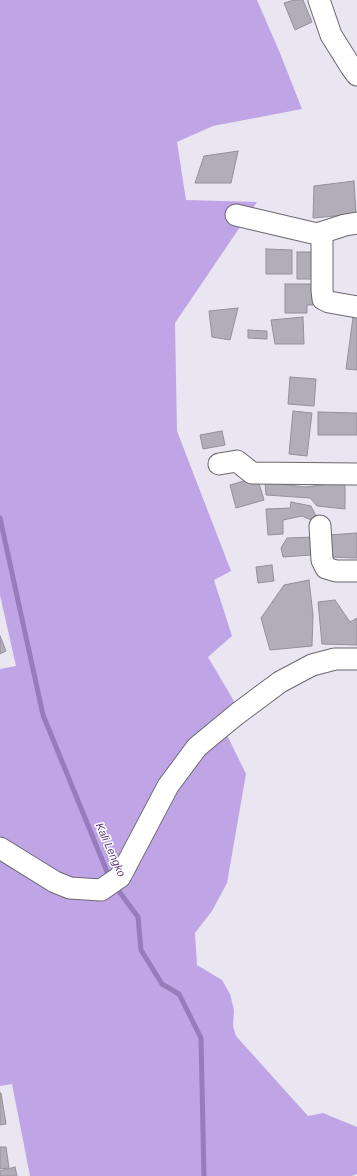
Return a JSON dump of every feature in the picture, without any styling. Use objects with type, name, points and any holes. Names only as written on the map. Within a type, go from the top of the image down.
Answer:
[{"type":"street","points":[[319,0],[331,35],[357,75]]},
{"type":"street","points":[[236,214],[317,234],[345,225],[357,223]]},
{"type":"street","points":[[322,233],[322,290],[324,299],[329,302],[357,307]]},
{"type":"street","points":[[219,464],[237,461],[252,473],[357,474]]},
{"type":"street","points":[[320,526],[322,560],[326,568],[336,572],[357,571]]},
{"type":"street","points":[[0,848],[55,882],[70,888],[101,890],[120,877],[168,786],[197,746],[280,682],[312,665],[335,659],[357,659]]},
{"type":"shaded area","points":[[0,0],[257,0],[302,109],[213,126],[177,142],[186,200],[257,202],[175,323],[177,431],[231,571],[214,580],[232,636],[208,657],[234,701],[227,735],[246,774],[227,883],[212,911],[195,933],[197,965],[222,980],[230,994],[234,1010],[233,1026],[236,1036],[308,1116],[323,1113],[357,1127],[357,1174],[352,1176],[30,1176],[12,1084],[0,1086],[0,669],[16,666],[0,595]]},
{"type":"building","points":[[294,0],[303,0],[312,22],[295,30],[284,3]]},
{"type":"building","points":[[238,151],[231,183],[195,183],[204,156]]},
{"type":"building","points":[[354,181],[356,214],[313,218],[314,186]]},
{"type":"building","points":[[266,249],[292,250],[292,274],[266,274]]},
{"type":"building","points":[[297,252],[317,252],[316,279],[297,279]]},
{"type":"building","points":[[285,284],[313,284],[313,305],[307,305],[307,313],[285,313]]},
{"type":"building","points":[[238,308],[230,340],[212,337],[209,311]]},
{"type":"building","points":[[354,310],[357,310],[357,370],[346,369]]},
{"type":"building","points":[[303,317],[304,344],[275,344],[271,320]]},
{"type":"building","points":[[248,330],[267,331],[267,339],[248,338]]},
{"type":"building","points":[[290,377],[316,379],[314,406],[288,404]]},
{"type":"building","points":[[293,411],[312,413],[307,456],[289,454]]},
{"type":"building","points":[[318,412],[357,413],[357,435],[318,435]]},
{"type":"building","points":[[222,431],[225,445],[203,449],[200,435]]},
{"type":"building","points":[[257,477],[264,500],[236,508],[230,485]]},
{"type":"building","points":[[265,482],[305,487],[345,482],[345,509],[317,506],[310,498],[266,495]]},
{"type":"building","points":[[291,502],[311,506],[320,524],[302,516],[283,520],[283,534],[268,535],[266,509],[290,508]]},
{"type":"building","points":[[357,533],[357,558],[330,557],[329,535]]},
{"type":"building","points":[[315,537],[311,555],[283,557],[281,548],[287,538]]},
{"type":"building","points":[[272,565],[274,581],[258,583],[256,567]]},
{"type":"building","points":[[309,580],[313,615],[312,646],[270,650],[261,618],[284,585]]},
{"type":"building","points":[[335,600],[350,622],[357,618],[357,645],[322,644],[318,602]]},
{"type":"building","points":[[0,636],[6,651],[0,654]]},
{"type":"building","points":[[0,1093],[6,1124],[0,1125]]},
{"type":"building","points":[[0,1147],[6,1147],[9,1168],[0,1169]]},
{"type":"building","points":[[15,1167],[17,1176],[0,1176],[0,1171]]},
{"type":"waterway","name":"Kali Lengko","points":[[0,518],[43,715],[110,879]]},
{"type":"waterway","name":"Kali Lengko","points":[[115,886],[138,917],[141,950],[162,984],[179,994],[201,1038],[204,1176]]}]
